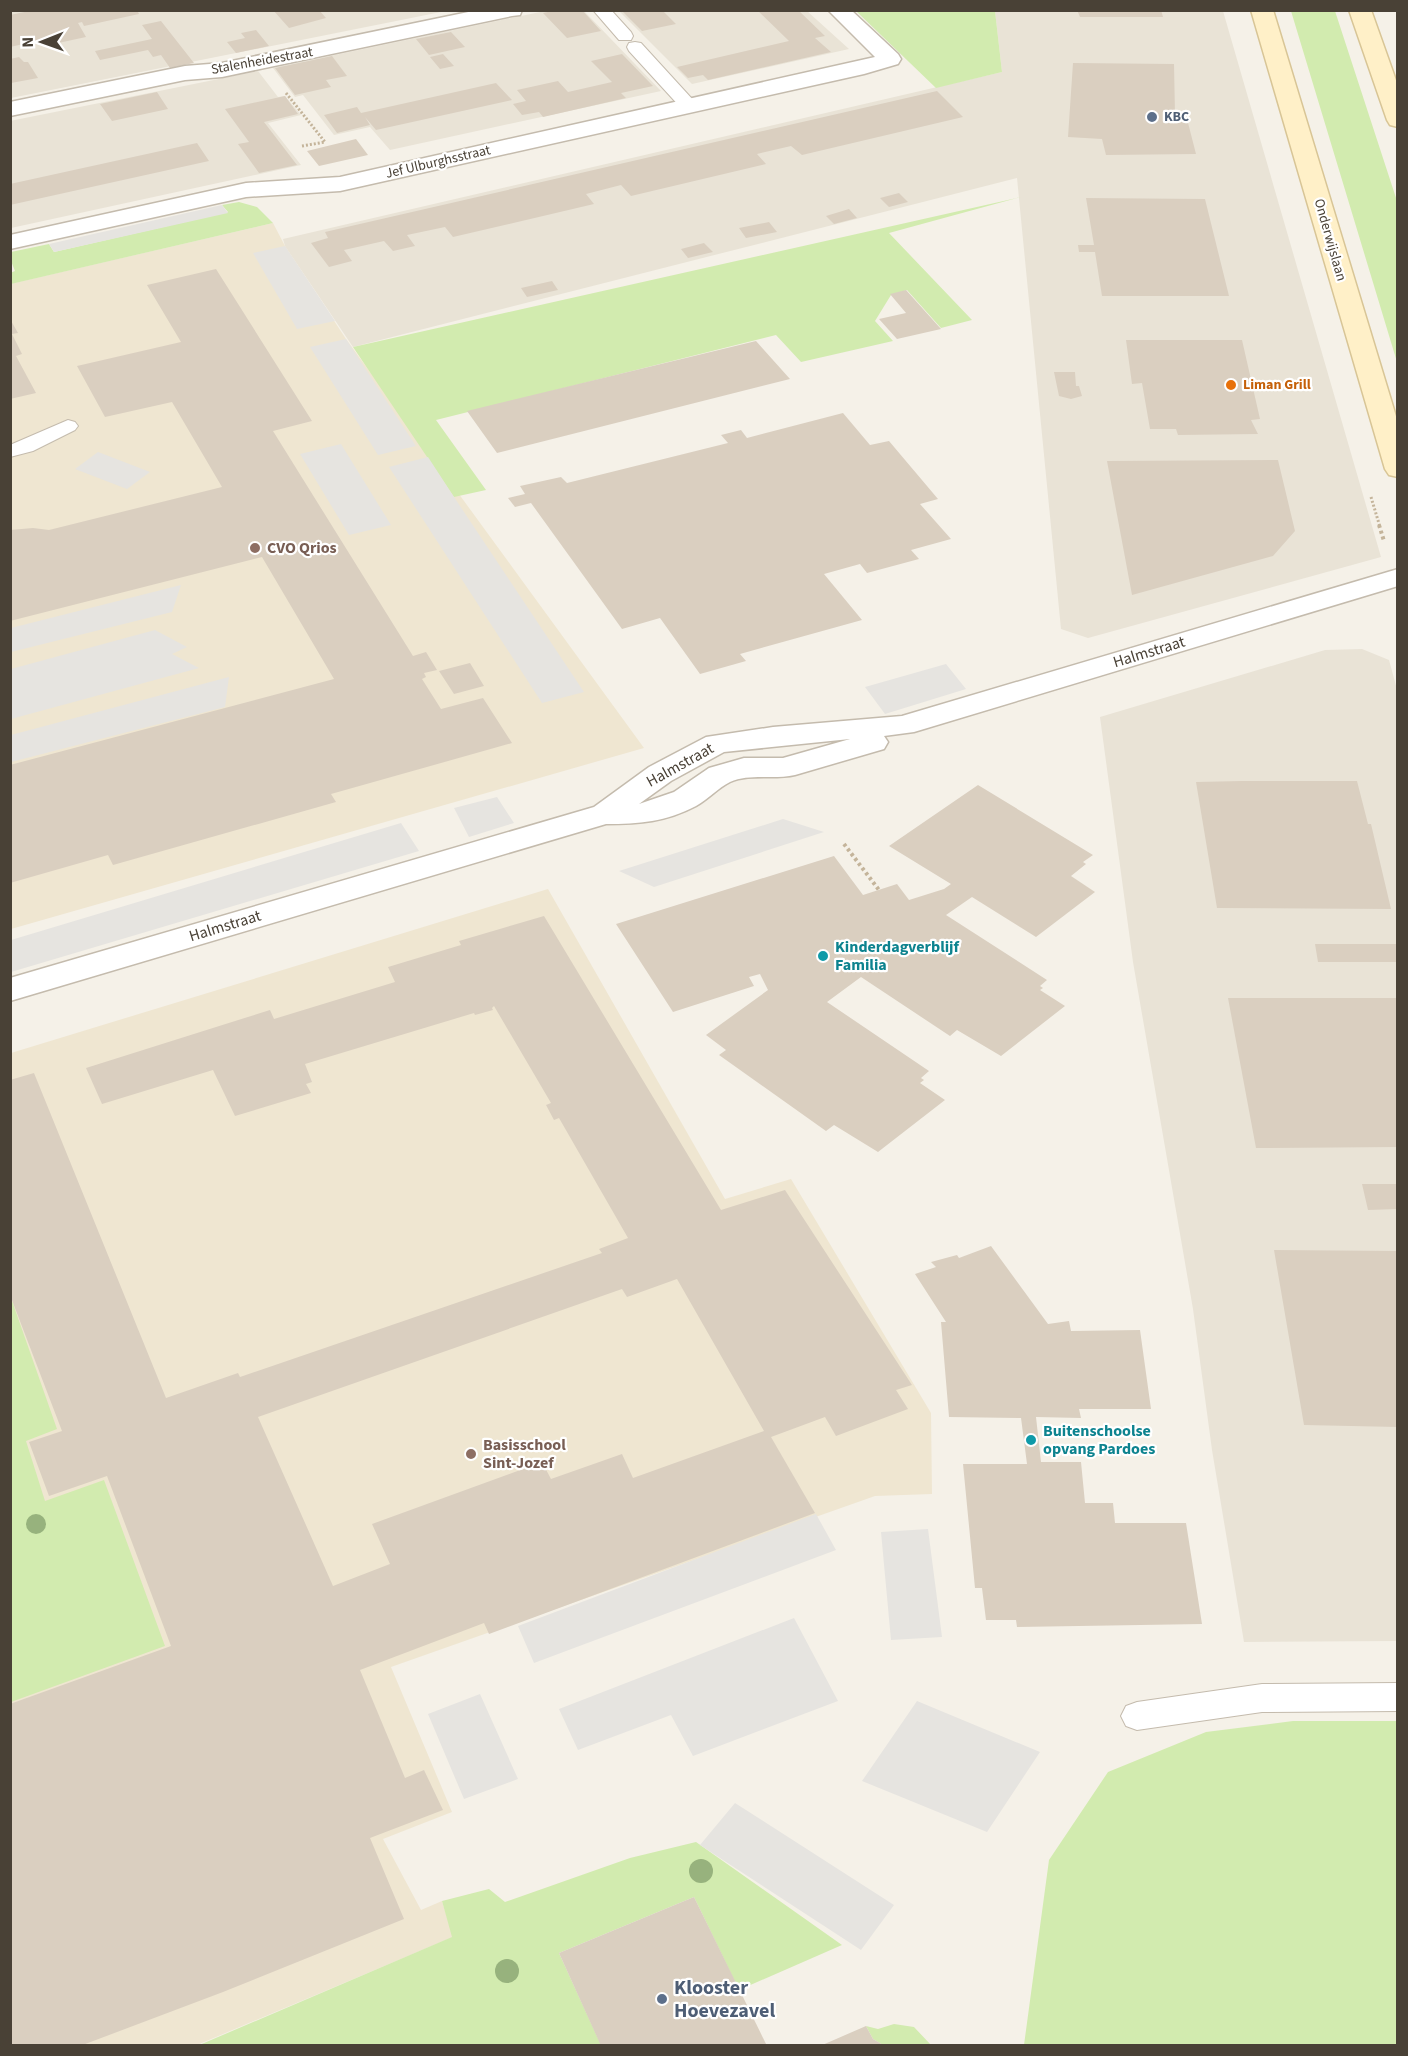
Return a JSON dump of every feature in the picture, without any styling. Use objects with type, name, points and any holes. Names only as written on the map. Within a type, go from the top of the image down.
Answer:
[{"type":"main road","name":"Onderwijslaan","points":[[1262,10],[1398,469]]},
{"type":"main road","points":[[1360,10],[1398,120]]},
{"type":"street","name":"Stalenheidestraat","points":[[10,109],[185,73],[222,70],[512,10]]},
{"type":"street","name":"Jef Ulburghsstraat","points":[[10,242],[256,189],[340,184],[864,67],[890,59],[838,10]]},
{"type":"street","name":"Halmstraat","points":[[10,990],[605,814],[660,774],[717,744],[773,736],[904,725],[1398,577]]},
{"type":"lane","points":[[601,10],[688,105]]},
{"type":"lane","points":[[10,451],[26,447],[68,426]]},
{"type":"lane","points":[[1137,1716],[1262,1698],[1398,1697]]},
{"type":"path","points":[[282,89],[325,142],[297,148]]},
{"type":"path","points":[[844,844],[879,890]]},
{"type":"shaded area","points":[[11,11],[446,11],[11,98]]},
{"type":"shaded area","points":[[545,11],[584,11],[661,91],[390,150],[370,127],[334,135],[303,95],[295,97],[273,68]]},
{"type":"shaded area","points":[[619,11],[807,11],[849,49],[692,84]]},
{"type":"shaded area","points":[[995,11],[1223,11],[1381,557],[1088,638],[1061,629],[1017,178],[353,347],[285,246],[283,239],[1002,72]]},
{"type":"shaded area","points":[[258,71],[278,97],[285,96],[301,115],[268,123],[301,165],[11,228],[10,121]]},
{"type":"shaded area","points":[[222,205],[228,213],[54,252],[49,244]]},
{"type":"shaded area","name":"CVO Qrios","points":[[273,223],[285,246],[346,339],[644,748],[11,929],[10,284]]},
{"type":"shaded area","points":[[285,246],[335,321],[297,329],[253,253]]},
{"type":"shaded area","points":[[346,339],[416,446],[378,455],[310,347]]},
{"type":"shaded area","points":[[341,444],[391,525],[349,535],[300,454]]},
{"type":"shaded area","points":[[98,452],[150,472],[127,489],[75,469]]},
{"type":"shaded area","points":[[428,457],[584,692],[542,703],[389,467]]},
{"type":"shaded area","points":[[181,585],[172,612],[11,652],[11,628]]},
{"type":"shaded area","points":[[155,630],[187,647],[172,654],[199,668],[11,719],[11,669]]},
{"type":"shaded area","points":[[1362,649],[1389,660],[1398,693],[1397,1641],[1244,1642],[1212,1450],[1193,1309],[1133,962],[1100,717],[1325,650]]},
{"type":"shaded area","points":[[946,664],[966,689],[885,714],[865,687]]},
{"type":"shaded area","points":[[229,677],[225,707],[11,762],[11,735]]},
{"type":"shaded area","points":[[497,797],[514,823],[469,837],[454,808]]},
{"type":"shaded area","points":[[783,819],[824,832],[654,887],[619,871]]},
{"type":"shaded area","points":[[401,823],[419,851],[11,972],[11,940]]},
{"type":"shaded area","name":"Basisschool Sint-Jozef","points":[[548,889],[725,1199],[791,1179],[931,1413],[932,1494],[875,1496],[391,1667],[452,1812],[383,1839],[421,1910],[442,1901],[453,1937],[197,2045],[11,2046],[11,1053]]},
{"type":"shaded area","points":[[816,1514],[836,1550],[534,1663],[518,1626]]},
{"type":"shaded area","points":[[928,1529],[942,1637],[891,1640],[881,1532]]},
{"type":"shaded area","points":[[794,1618],[838,1701],[693,1756],[671,1715],[578,1750],[559,1709]]},
{"type":"shaded area","points":[[480,1694],[518,1779],[464,1799],[428,1714]]},
{"type":"shaded area","points":[[917,1701],[1040,1752],[987,1832],[862,1781]]},
{"type":"shaded area","points":[[735,1803],[894,1905],[861,1950],[700,1845]]},
{"type":"green space","points":[[856,11],[995,11],[1002,72],[936,88]]},
{"type":"green space","points":[[1291,11],[1335,11],[1397,201],[1397,362]]},
{"type":"green space","points":[[1021,197],[889,233],[972,320],[941,328],[907,290],[891,295],[875,321],[893,341],[801,362],[776,335],[436,420],[486,490],[454,497],[353,347]]},
{"type":"green space","points":[[239,202],[257,207],[273,223],[11,284],[10,273],[15,271],[11,261],[11,252],[49,244],[54,252],[228,212],[222,205]]},
{"type":"green space","points":[[11,1298],[57,1429],[26,1441],[45,1501],[104,1480],[165,1646],[11,1702]]},
{"type":"green space","points":[[1293,1721],[1397,1721],[1397,2045],[1024,2045],[1049,1860],[1108,1772],[1206,1732]]},
{"type":"green space","points":[[696,1842],[842,1945],[739,1990],[694,1897],[559,1953],[601,2045],[197,2046],[452,1937],[442,1901],[489,1889],[505,1902],[630,1858]]},
{"type":"green space","points":[[894,2024],[914,2027],[931,2045],[883,2045],[873,2039],[866,2026],[878,2029]]},
{"type":"building","points":[[34,10],[137,10],[139,14],[84,26],[82,22],[78,23],[86,37],[49,45],[46,39],[10,47],[10,15]]},
{"type":"building","points":[[273,10],[319,10],[326,18],[289,28]]},
{"type":"building","points":[[557,10],[582,10],[601,31],[567,38],[543,13]]},
{"type":"building","points":[[621,10],[662,10],[676,24],[642,31]]},
{"type":"building","points":[[757,10],[798,10],[825,36],[815,38],[831,52],[708,80],[703,75],[688,78],[677,67],[789,41]]},
{"type":"building","points":[[1077,10],[1161,10],[1163,17],[1080,17]]},
{"type":"building","points":[[161,21],[194,63],[170,68],[161,55],[153,57],[148,50],[100,60],[95,51],[152,39],[142,25]]},
{"type":"building","points":[[256,30],[269,46],[236,53],[227,42],[245,38],[241,33]]},
{"type":"building","points":[[451,32],[465,47],[429,55],[416,39]]},
{"type":"building","points":[[443,54],[454,66],[440,69],[430,57]]},
{"type":"building","points":[[622,54],[653,86],[621,93],[626,98],[543,117],[539,112],[522,115],[513,104],[526,101],[517,90],[558,81],[568,92],[612,82],[591,61]]},
{"type":"building","points":[[332,56],[347,76],[326,80],[331,87],[295,95],[275,68]]},
{"type":"building","points":[[19,57],[24,62],[28,62],[38,78],[11,83],[10,59]]},
{"type":"building","points":[[1073,63],[1174,64],[1175,115],[1186,115],[1196,154],[1106,155],[1102,139],[1068,137]]},
{"type":"building","points":[[496,83],[512,100],[376,130],[365,117],[370,125],[337,133],[324,115],[357,107],[361,113]]},
{"type":"building","points":[[937,91],[963,117],[802,155],[791,146],[757,154],[766,164],[631,196],[621,185],[586,194],[594,204],[453,237],[445,227],[407,235],[415,246],[393,251],[384,241],[344,250],[352,261],[329,267],[311,243],[328,238],[325,232]]},
{"type":"building","points":[[157,92],[168,109],[112,121],[100,104]]},
{"type":"building","points":[[285,96],[298,114],[264,122],[297,165],[259,173],[238,144],[249,142],[225,109]]},
{"type":"building","points":[[356,139],[368,155],[319,166],[307,151]]},
{"type":"building","points":[[197,143],[209,161],[10,205],[10,184]]},
{"type":"building","points":[[899,193],[908,202],[889,207],[880,198]]},
{"type":"building","points":[[1086,198],[1205,199],[1229,296],[1102,296],[1095,252],[1079,252],[1078,245],[1094,245]]},
{"type":"building","points":[[849,209],[857,218],[834,224],[826,216]]},
{"type":"building","points":[[769,222],[777,232],[746,238],[739,228]]},
{"type":"building","points":[[704,243],[713,252],[688,258],[681,249]]},
{"type":"building","points":[[216,269],[312,421],[273,431],[413,656],[426,652],[437,670],[424,673],[426,677],[422,679],[441,709],[483,698],[512,743],[331,794],[336,802],[113,865],[108,855],[10,883],[10,765],[334,679],[262,557],[10,621],[10,530],[33,528],[49,530],[222,487],[172,402],[105,417],[77,366],[181,342],[147,285]]},
{"type":"building","points":[[552,281],[558,290],[527,297],[521,288]]},
{"type":"building","points":[[906,290],[941,329],[897,339],[879,319],[906,313],[890,294]]},
{"type":"building","points":[[10,319],[18,333],[12,334],[22,354],[16,356],[36,393],[10,399]]},
{"type":"building","points":[[1126,340],[1242,340],[1260,419],[1251,420],[1258,434],[1178,435],[1176,429],[1150,429],[1142,383],[1132,384]]},
{"type":"building","points":[[756,341],[790,379],[497,453],[467,411]]},
{"type":"building","points":[[1054,372],[1075,372],[1076,386],[1079,386],[1082,396],[1071,399],[1059,396]]},
{"type":"building","points":[[843,413],[870,445],[889,441],[938,499],[920,504],[951,539],[911,550],[919,559],[867,573],[860,564],[824,574],[862,620],[740,654],[746,661],[700,674],[660,618],[622,629],[531,503],[515,507],[508,498],[525,494],[520,486],[561,477],[567,483],[728,443],[721,435],[741,430],[747,438]]},
{"type":"building","points":[[1278,460],[1295,531],[1273,556],[1132,595],[1107,461]]},
{"type":"building","points":[[470,663],[484,686],[454,694],[439,671]]},
{"type":"building","points":[[1357,781],[1368,824],[1371,824],[1391,909],[1217,908],[1196,782]]},
{"type":"building","name":"Kinderdagverblijf Familia","points":[[978,785],[1093,855],[1083,862],[1086,864],[1071,876],[1095,892],[1036,937],[972,897],[946,915],[1047,980],[1040,986],[1043,988],[1040,990],[1065,1006],[1001,1056],[957,1030],[950,1036],[861,977],[827,1002],[929,1071],[921,1078],[924,1080],[920,1083],[945,1100],[878,1152],[834,1125],[826,1131],[719,1055],[726,1050],[706,1035],[768,990],[760,974],[749,977],[754,986],[673,1012],[616,924],[834,856],[863,895],[897,884],[909,900],[944,889],[951,884],[889,846]]},
{"type":"building","points":[[544,916],[721,1210],[785,1190],[912,1385],[896,1390],[908,1409],[836,1436],[825,1417],[771,1437],[815,1513],[489,1634],[484,1623],[360,1670],[405,1778],[424,1770],[443,1810],[370,1838],[404,1919],[223,1992],[80,2046],[10,2046],[10,1704],[171,1646],[107,1476],[49,1496],[29,1442],[62,1431],[10,1295],[10,1080],[34,1073],[166,1398],[238,1373],[240,1377],[602,1253],[599,1249],[628,1238],[559,1118],[554,1120],[546,1105],[551,1103],[494,1006],[493,1010],[475,1015],[474,1013],[305,1064],[312,1082],[306,1084],[311,1093],[235,1116],[213,1070],[102,1104],[86,1068],[270,1010],[274,1019],[395,982],[388,967],[461,945],[459,941]],"holes":[[[677,1279],[764,1431],[633,1478],[622,1454],[551,1479],[542,1462],[372,1524],[390,1564],[333,1586],[258,1417],[622,1289],[627,1297]]]},
{"type":"building","points":[[1315,944],[1398,944],[1398,962],[1318,962]]},
{"type":"building","points":[[1228,998],[1398,998],[1398,1147],[1256,1148]]},
{"type":"building","points":[[1362,1184],[1398,1184],[1398,1209],[1368,1210]]},
{"type":"building","name":"Buitenschoolse opvang Pardoes","points":[[991,1246],[1048,1324],[1069,1321],[1071,1331],[1140,1330],[1151,1409],[1079,1409],[1081,1418],[1036,1417],[1041,1462],[1081,1462],[1085,1503],[1113,1503],[1115,1523],[1186,1523],[1202,1624],[1017,1627],[1016,1620],[986,1620],[982,1588],[975,1588],[963,1464],[1027,1464],[1021,1418],[949,1417],[941,1322],[946,1322],[915,1274],[936,1267],[931,1262],[957,1255],[959,1258]]},
{"type":"building","points":[[1274,1250],[1398,1251],[1398,1427],[1304,1425]]},
{"type":"building","name":"Klooster Hoevezavel","points":[[694,1897],[767,2046],[601,2046],[559,1953]]},
{"type":"building","points":[[866,2026],[873,2039],[885,2046],[820,2046]]},
{"type":"place","name":"KBC","points":[[1152,117]]},
{"type":"place","name":"Liman Grill","points":[[1231,385]]},
{"type":"place","name":"CVO Qrios","points":[[255,548]]},
{"type":"place","name":"Kinderdagverblijf Familia","points":[[823,956]]},
{"type":"place","name":"Buitenschoolse opvang Pardoes","points":[[1031,1440]]},
{"type":"place","name":"Basisschool Sint-Jozef","points":[[471,1454]]},
{"type":"place","name":"Klooster Hoevezavel","points":[[662,1999]]}]
